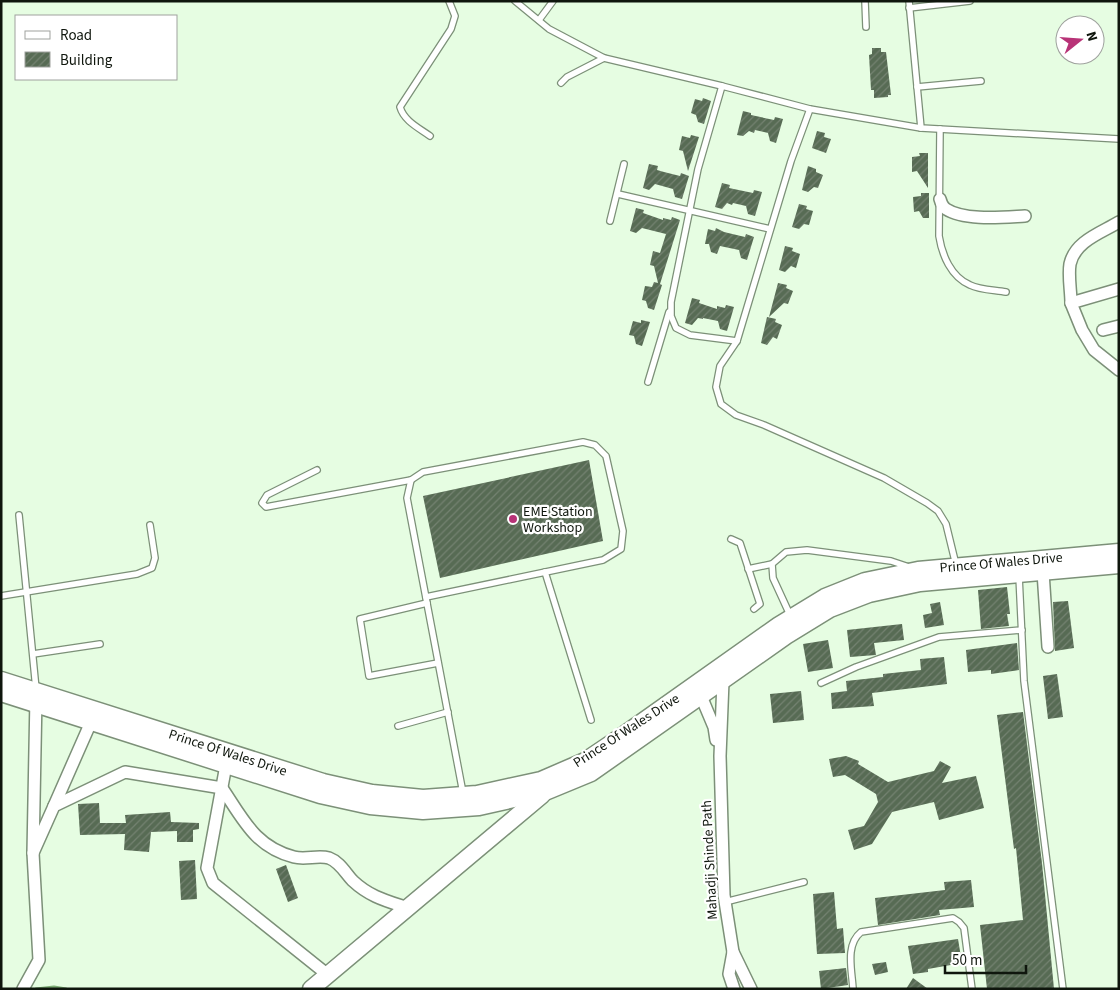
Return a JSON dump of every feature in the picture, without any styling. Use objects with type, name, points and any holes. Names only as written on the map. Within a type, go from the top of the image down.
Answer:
[{"type":"street","points":[[940,200],[944,208],[959,215],[1025,216]]},
{"type":"street","points":[[1119,222],[1075,250],[1070,264],[1071,303],[1082,330],[1094,350],[1119,370]]},
{"type":"street","points":[[1071,303],[1119,289]]},
{"type":"street","points":[[1103,330],[1119,326]]},
{"type":"street","name":"Prince Of Wales Drive","points":[[720,675],[830,609],[869,594],[957,573],[1018,567],[1119,552]]},
{"type":"street","name":"Prince Of Wales Drive","points":[[1018,567],[1043,572],[1119,565]]},
{"type":"street","name":"Prince Of Wales Drive","points":[[1,693],[36,697],[323,782],[372,793],[464,801],[479,807],[543,786],[591,773],[720,675],[791,618],[825,597],[865,581],[918,570],[957,573]]},
{"type":"street","points":[[1043,572],[1048,647]]},
{"type":"street","name":"Mahadji Shinde Path","points":[[720,675],[721,854],[725,902],[733,952],[751,989]]},
{"type":"street","name":"Prince Of Wales Drive","points":[[1,680],[91,722],[320,795],[370,806],[423,811],[464,801]]},
{"type":"street","name":"Mahadji Shinde Path","points":[[699,690],[714,727],[720,756]]},
{"type":"street","points":[[24,987],[39,960],[33,854],[36,697]]},
{"type":"street","points":[[33,854],[91,722]]},
{"type":"street","points":[[226,765],[207,868],[213,883],[328,975]]},
{"type":"street","points":[[54,806],[125,772],[222,788],[255,836],[276,852],[297,858],[329,858],[343,868],[353,881],[375,898],[408,908]]},
{"type":"street","points":[[311,989],[408,908],[543,786]]},
{"type":"street","points":[[733,952],[729,974],[734,989]]},
{"type":"lane","points":[[430,136],[412,124],[402,113],[400,107],[451,29],[455,16],[449,1]]},
{"type":"lane","points":[[515,1],[549,29],[604,58],[810,109],[921,128],[1119,139]]},
{"type":"lane","points":[[539,20],[553,1]]},
{"type":"lane","points":[[865,1],[866,27]]},
{"type":"lane","points":[[921,128],[909,4],[970,1]]},
{"type":"lane","points":[[561,83],[567,77],[604,58]]},
{"type":"lane","points":[[917,87],[981,81]]},
{"type":"lane","points":[[648,382],[671,306],[698,169],[722,86]]},
{"type":"lane","points":[[810,109],[791,161],[737,341],[720,366],[716,387],[721,404],[736,415],[764,425],[884,478],[927,503],[938,511],[946,524],[957,573]]},
{"type":"lane","points":[[940,129],[941,250],[958,278],[970,286],[1006,292]]},
{"type":"lane","points":[[610,221],[624,164]]},
{"type":"lane","points":[[618,194],[770,229]]},
{"type":"lane","points":[[671,306],[671,316],[676,328],[690,335],[737,341]]},
{"type":"lane","points":[[317,470],[268,495],[262,503],[266,507],[411,480],[423,472],[583,442],[594,445],[606,456],[623,531],[621,549],[603,560],[427,600],[360,619],[369,676],[438,663]]},
{"type":"lane","points":[[411,480],[407,498],[464,801]]},
{"type":"lane","points":[[19,515],[36,697]]},
{"type":"lane","points":[[1,596],[137,574],[152,568],[156,558],[150,525]]},
{"type":"lane","points":[[731,539],[740,543],[760,604],[754,609]]},
{"type":"lane","points":[[748,569],[772,564],[786,552],[807,550],[891,560],[918,570]]},
{"type":"lane","points":[[772,564],[773,578],[791,618]]},
{"type":"lane","points":[[1018,567],[1024,681],[1063,989]]},
{"type":"lane","points":[[545,572],[591,720]]},
{"type":"lane","points":[[821,683],[856,667],[939,637],[1022,630]]},
{"type":"lane","points":[[33,654],[100,644]]},
{"type":"lane","points":[[398,726],[448,712]]},
{"type":"lane","points":[[725,902],[804,882]]},
{"type":"lane","points":[[853,989],[851,946],[855,937],[861,932],[953,918],[964,928],[972,989]]},
{"type":"building","points":[[872,48],[881,48],[881,52],[886,52],[891,95],[888,95],[888,97],[874,98],[874,90],[871,90],[869,55],[872,54]]},
{"type":"building","points":[[703,98],[711,101],[704,124],[698,122],[696,115],[691,113],[695,99],[702,101]]},
{"type":"building","points":[[743,111],[751,113],[751,115],[774,120],[775,117],[783,119],[776,143],[770,141],[768,133],[755,130],[754,133],[749,131],[743,136],[737,135]]},
{"type":"building","points":[[817,131],[825,133],[824,137],[831,139],[826,153],[812,148]]},
{"type":"building","points":[[691,135],[699,137],[688,171],[683,151],[679,150],[682,136],[690,138]]},
{"type":"building","points":[[919,153],[928,153],[928,188],[917,171],[912,172],[912,157],[920,156]]},
{"type":"building","points":[[649,164],[658,166],[657,170],[680,176],[681,173],[689,176],[682,199],[675,197],[673,189],[655,184],[649,190],[643,188]]},
{"type":"building","points":[[808,166],[816,169],[816,172],[823,175],[818,188],[814,187],[808,192],[802,190]]},
{"type":"building","points":[[722,183],[730,185],[729,188],[753,193],[754,190],[762,192],[755,216],[748,214],[746,206],[733,203],[732,205],[727,203],[722,209],[715,207]]},
{"type":"building","points":[[921,193],[929,193],[929,218],[923,218],[919,211],[914,212],[913,197],[921,196]]},
{"type":"building","points":[[799,204],[807,206],[806,209],[813,211],[809,225],[804,224],[799,229],[792,227]]},
{"type":"building","points":[[636,208],[644,210],[643,213],[663,220],[663,218],[671,220],[672,217],[680,220],[654,310],[648,308],[646,301],[642,300],[645,286],[652,287],[654,282],[658,283],[654,266],[650,265],[653,251],[660,253],[666,234],[642,228],[636,233],[630,231]]},
{"type":"building","points":[[716,228],[745,237],[746,234],[754,237],[747,260],[741,258],[739,250],[720,246],[717,254],[711,252],[709,244],[705,244],[708,229],[715,231]]},
{"type":"building","points":[[785,246],[793,248],[792,251],[800,254],[796,268],[791,266],[785,272],[779,270]]},
{"type":"building","points":[[778,283],[787,285],[786,288],[793,291],[788,304],[784,303],[769,317]]},
{"type":"building","points":[[692,298],[700,300],[699,303],[717,309],[717,306],[725,308],[726,305],[734,307],[727,331],[720,329],[718,321],[703,318],[698,318],[692,325],[685,323]]},
{"type":"building","points":[[767,317],[776,319],[775,322],[782,325],[777,339],[773,337],[767,345],[761,343]]},
{"type":"building","points":[[641,320],[650,322],[642,346],[636,344],[634,336],[629,335],[633,321],[641,323]]},
{"type":"building","name":"EME Station Workshop","points":[[589,460],[603,541],[440,578],[423,496]]},
{"type":"building","points":[[1007,587],[1010,614],[1007,614],[1009,626],[981,629],[978,590]]},
{"type":"building","points":[[1068,601],[1074,648],[1055,651],[1053,602]]},
{"type":"building","points":[[940,602],[944,625],[925,628],[923,615],[932,613],[930,604]]},
{"type":"building","points":[[902,624],[904,640],[874,643],[876,655],[850,657],[847,630]]},
{"type":"building","points":[[828,640],[833,668],[808,672],[803,644]]},
{"type":"building","points":[[1017,643],[1019,670],[991,674],[991,670],[968,672],[966,650]]},
{"type":"building","points":[[944,657],[947,684],[872,693],[874,706],[832,709],[831,693],[847,691],[846,681],[883,677],[883,674],[921,670],[920,659]]},
{"type":"building","points":[[1057,674],[1063,717],[1048,719],[1043,676]]},
{"type":"building","points":[[801,691],[804,720],[773,723],[770,694]]},
{"type":"building","points":[[1023,712],[1042,863],[1054,989],[987,989],[980,925],[1023,920],[1016,848],[1014,849],[997,715]]},
{"type":"building","points":[[846,756],[859,761],[858,764],[888,782],[934,771],[940,761],[951,767],[942,783],[976,776],[984,808],[939,820],[934,802],[892,812],[872,844],[854,850],[848,830],[864,826],[878,802],[876,794],[845,775],[833,777],[829,759]]},
{"type":"building","points":[[99,803],[100,823],[126,823],[125,815],[170,812],[171,822],[199,823],[199,829],[193,830],[193,842],[177,842],[177,831],[151,832],[149,852],[124,850],[125,834],[80,835],[78,804]]},
{"type":"building","points":[[195,860],[197,899],[181,900],[179,861]]},
{"type":"building","points":[[286,865],[298,898],[288,902],[276,869]]},
{"type":"building","points":[[971,880],[974,907],[939,910],[940,915],[878,925],[875,898],[945,890],[944,882]]},
{"type":"building","points":[[834,892],[837,929],[843,928],[845,953],[817,954],[813,894]]},
{"type":"building","points":[[958,939],[962,963],[928,969],[928,972],[913,974],[908,946]]},
{"type":"building","points":[[886,962],[888,972],[875,975],[872,964]]},
{"type":"building","points":[[846,968],[848,985],[821,989],[819,971]]},
{"type":"building","points":[[913,978],[928,989],[906,989]]},
{"type":"waterway","points":[[36,989],[54,987],[66,989]]},
{"type":"place","name":"EME Station Workshop","points":[[513,519]]}]
